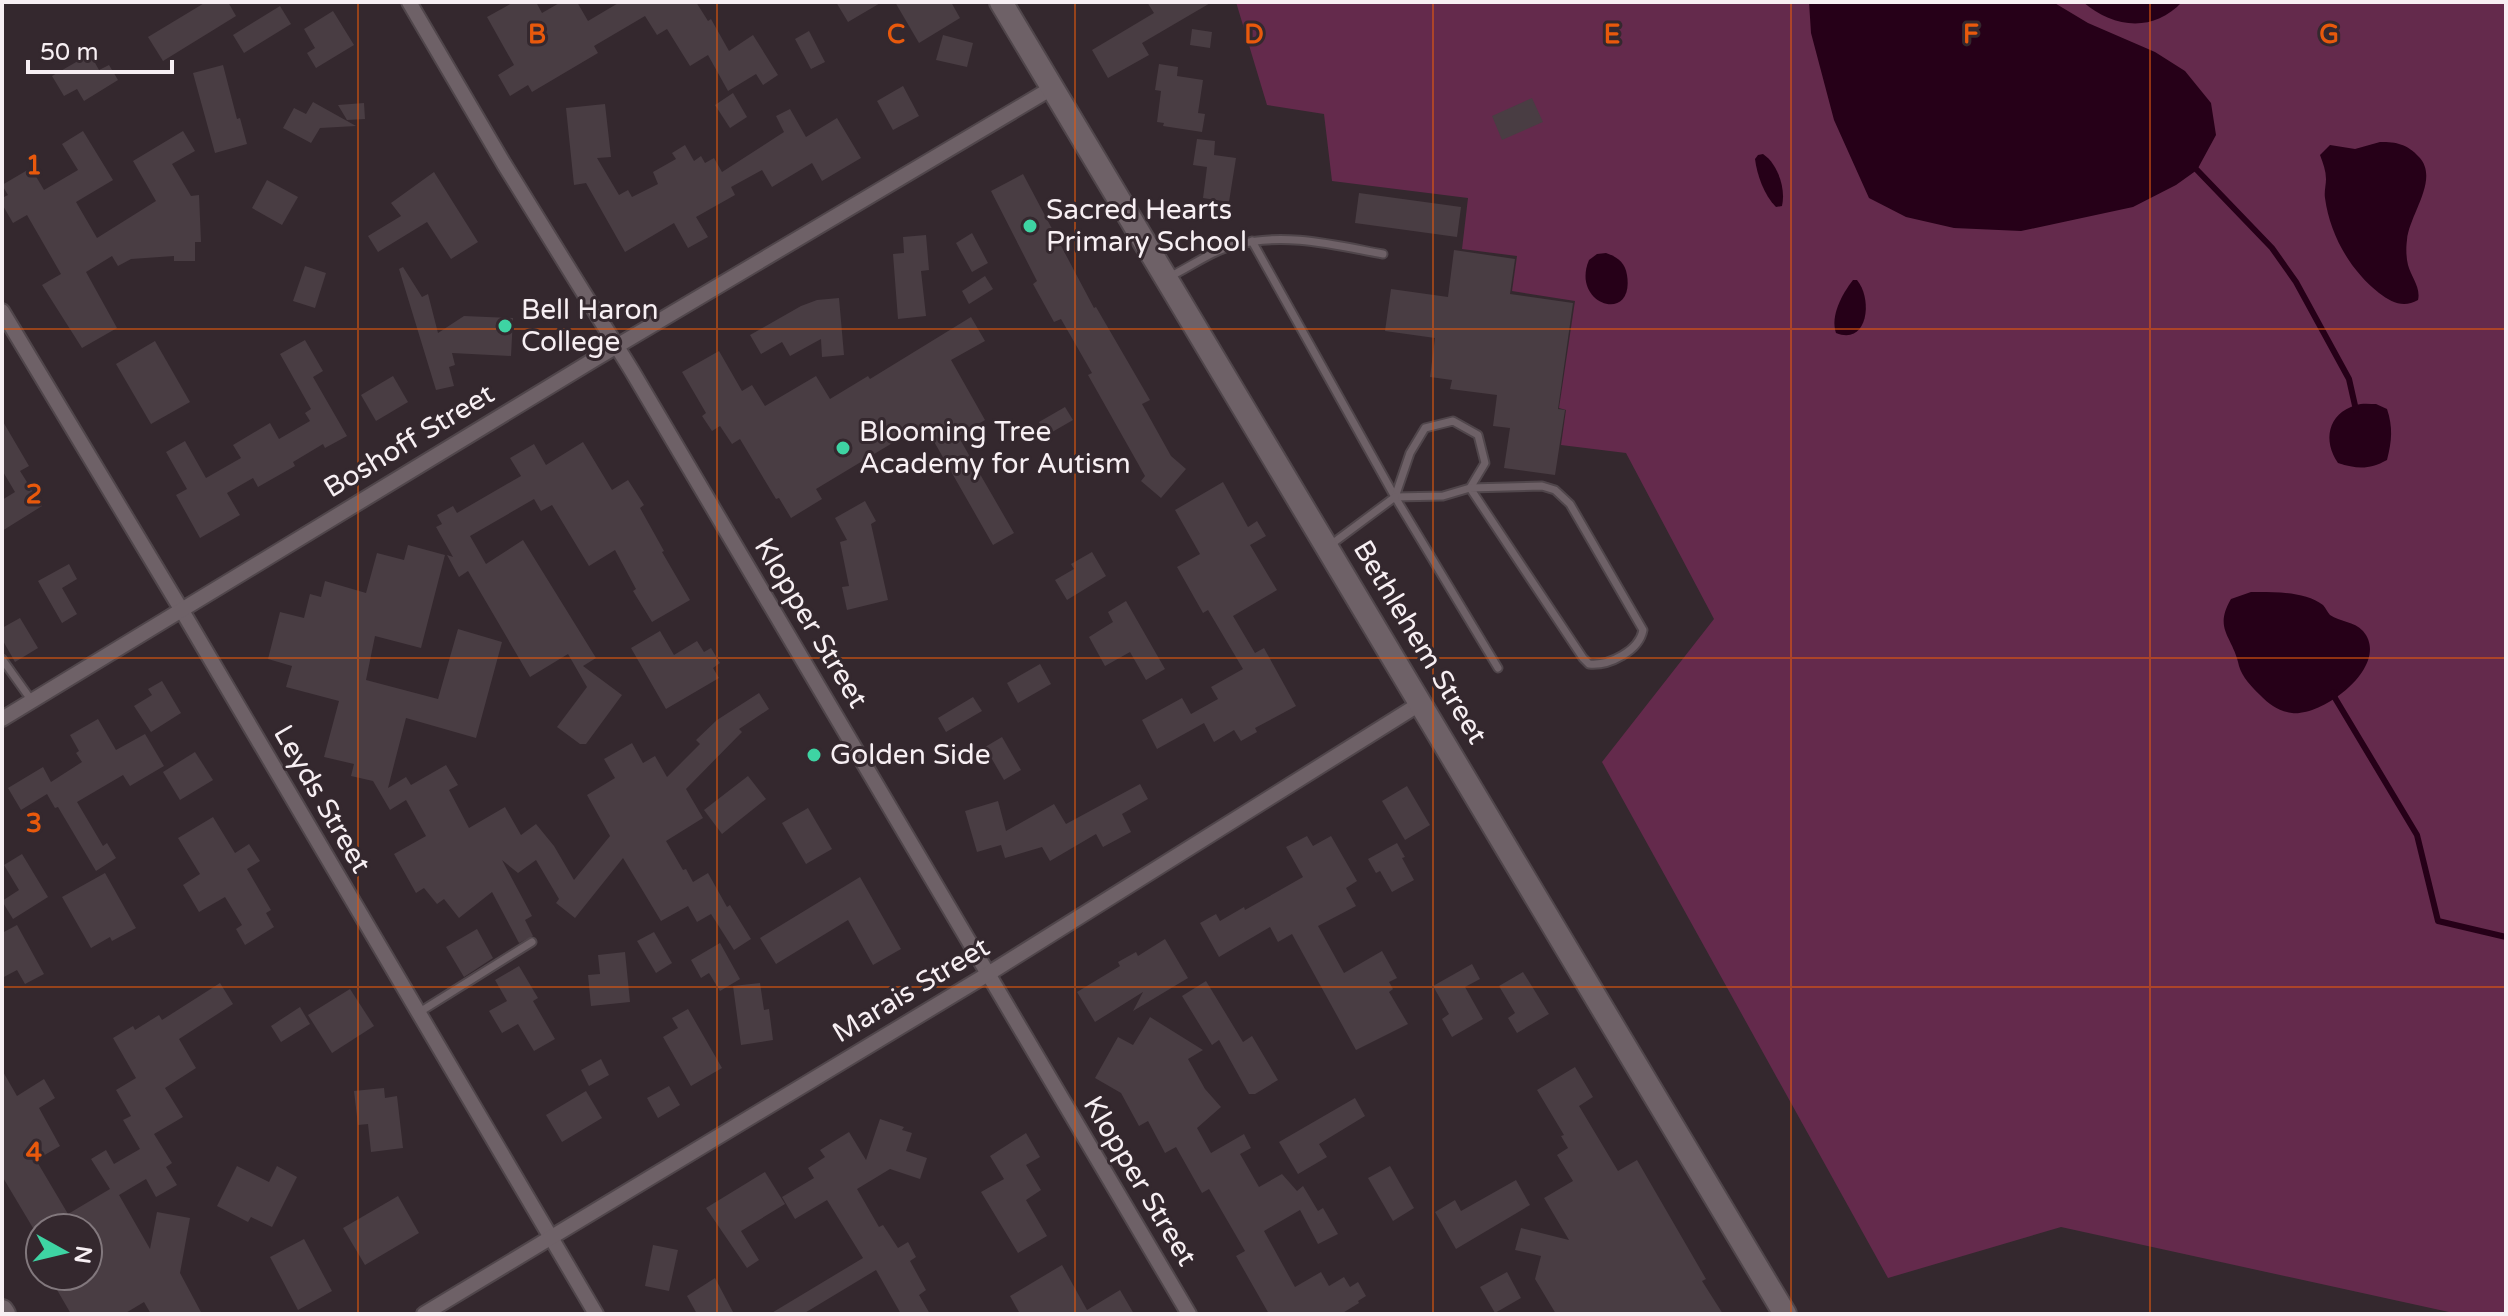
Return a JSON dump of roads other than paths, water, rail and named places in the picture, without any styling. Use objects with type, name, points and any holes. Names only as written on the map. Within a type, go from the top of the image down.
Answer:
[{"type":"main road","name":"Bethlehem Street","points":[[1001,2],[1785,1314]]},
{"type":"street","name":"Klopper Street","points":[[409,2],[617,347],[1189,1314]]},
{"type":"street","name":"Boshoff Street","points":[[2,719],[1052,88]]},
{"type":"street","name":"Leyds Street","points":[[2,311],[596,1314]]},
{"type":"street","name":"Marais Street","points":[[424,1314],[988,974],[1421,703]]},
{"type":"lane","points":[[1167,278],[1232,245],[1268,238],[1303,240],[1383,254]]},
{"type":"lane","points":[[1252,241],[1395,497],[1498,668]]},
{"type":"lane","points":[[1328,547],[1395,497],[1410,453],[1425,428],[1453,421],[1478,435],[1485,463],[1470,488]]},
{"type":"lane","points":[[1395,497],[1443,496],[1470,488],[1542,486],[1555,490],[1570,504],[1638,619],[1643,630],[1639,640],[1608,664],[1586,662],[1470,488]]},
{"type":"lane","points":[[2,659],[32,701]]},
{"type":"lane","points":[[418,1013],[532,942]]},
{"type":"waterway","points":[[2197,170],[2272,248],[2296,282],[2349,379],[2356,410]]},
{"type":"waterway","points":[[2334,692],[2417,835],[2438,921],[2506,937]]},
{"type":"place","name":"Sacred Hearts Primary School","points":[[1030,226]]},
{"type":"place","name":"Bell Haron College","points":[[505,326]]},
{"type":"place","name":"Blooming Tree Academy for Autism","points":[[843,448]]},
{"type":"place","name":"Golden Side","points":[[814,755]]}]
